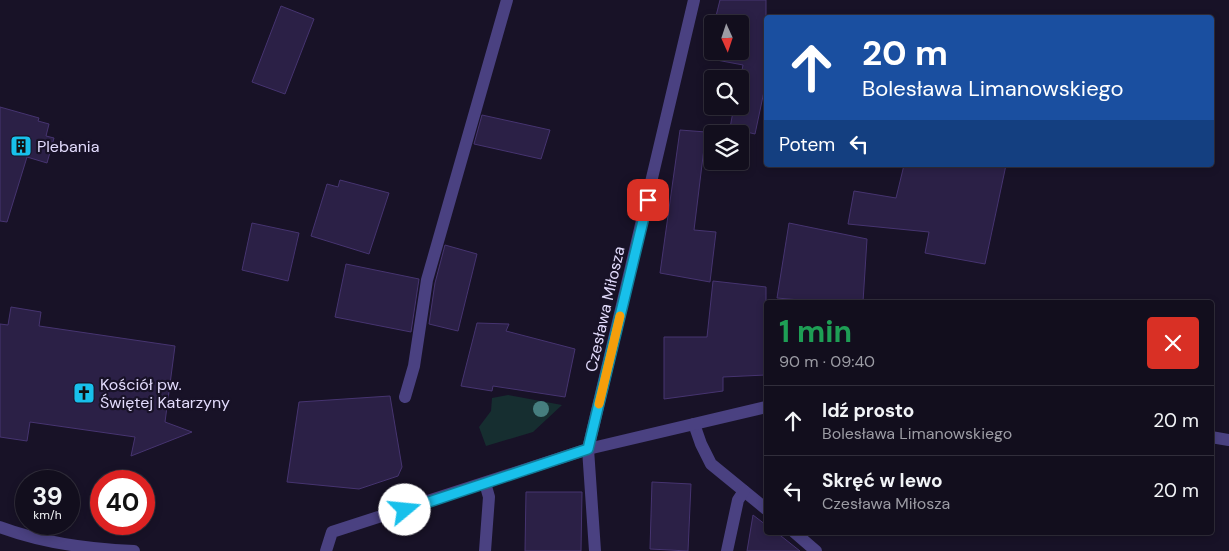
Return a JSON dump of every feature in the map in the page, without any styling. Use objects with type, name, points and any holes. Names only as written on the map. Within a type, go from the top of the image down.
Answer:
[{"type":"street","points":[[406,397],[414,366],[427,280],[507,0]]},
{"type":"street","name":"Czesława Miłosza","points":[[595,551],[588,449],[694,0]]},
{"type":"street","points":[[326,551],[332,532],[588,449],[764,407]]},
{"type":"street","points":[[694,424],[711,464],[764,507]]},
{"type":"street","points":[[1214,438],[1229,440]]},
{"type":"street","points":[[484,483],[489,497],[485,551]]},
{"type":"street","points":[[727,551],[738,500],[744,491]]},
{"type":"street","points":[[0,527],[24,536],[69,546],[134,551]]},
{"type":"street","points":[[797,535],[816,551]]},
{"type":"green space","points":[[508,395],[562,405],[533,432],[486,446],[479,427],[491,411],[492,398]]},
{"type":"building","points":[[720,0],[766,0],[766,15],[764,15],[764,91],[755,134],[749,133],[749,125],[731,125],[732,115],[749,115],[749,70],[742,70],[743,65],[717,60],[749,60],[749,15],[716,15]]},
{"type":"building","points":[[281,6],[314,19],[285,94],[252,82]]},
{"type":"building","name":"Plebania","points":[[0,107],[39,118],[38,121],[49,124],[46,136],[54,138],[47,163],[27,157],[7,222],[0,221]]},
{"type":"building","points":[[482,115],[550,130],[541,159],[474,144]]},
{"type":"building","points":[[680,130],[704,132],[704,148],[694,230],[716,232],[710,282],[660,273]]},
{"type":"building","points":[[904,167],[1006,167],[985,264],[925,253],[929,232],[848,224],[854,191],[896,198]]},
{"type":"building","points":[[340,180],[389,193],[369,254],[311,236],[327,184],[338,187]]},
{"type":"building","points":[[252,223],[299,233],[288,281],[242,270]]},
{"type":"building","points":[[789,223],[867,239],[863,300],[777,298]]},
{"type":"building","points":[[445,245],[477,254],[458,331],[429,324],[435,283]]},
{"type":"building","points":[[346,264],[419,279],[411,332],[335,317]]},
{"type":"building","points":[[713,281],[766,287],[766,300],[764,300],[764,375],[723,377],[723,391],[664,399],[664,337],[707,337]]},
{"type":"building","name":"Kościół pw. Świętej Katarzyny","points":[[11,307],[41,312],[39,326],[175,346],[165,422],[192,432],[131,456],[135,437],[30,422],[27,441],[0,437],[0,324],[8,325]]},
{"type":"building","points":[[477,323],[509,324],[506,331],[575,349],[565,397],[493,386],[492,391],[461,386]]},
{"type":"building","points":[[390,396],[402,467],[398,476],[359,489],[287,482],[299,402]]},
{"type":"building","points":[[652,482],[691,484],[688,551],[650,549]]},
{"type":"building","points":[[526,492],[582,492],[581,551],[525,551]]},
{"type":"building","points":[[753,515],[764,523],[764,535],[780,535],[800,551],[747,551]]},
{"type":"slow traffic","points":[[599,404],[620,316]]},
{"type":"place","name":"Plebania","points":[[21,146]]},
{"type":"place","name":"Kościół pw. Świętej Katarzyny","points":[[84,393]]},
{"type":"route","points":[[405,510],[588,449],[648,200]]}]
